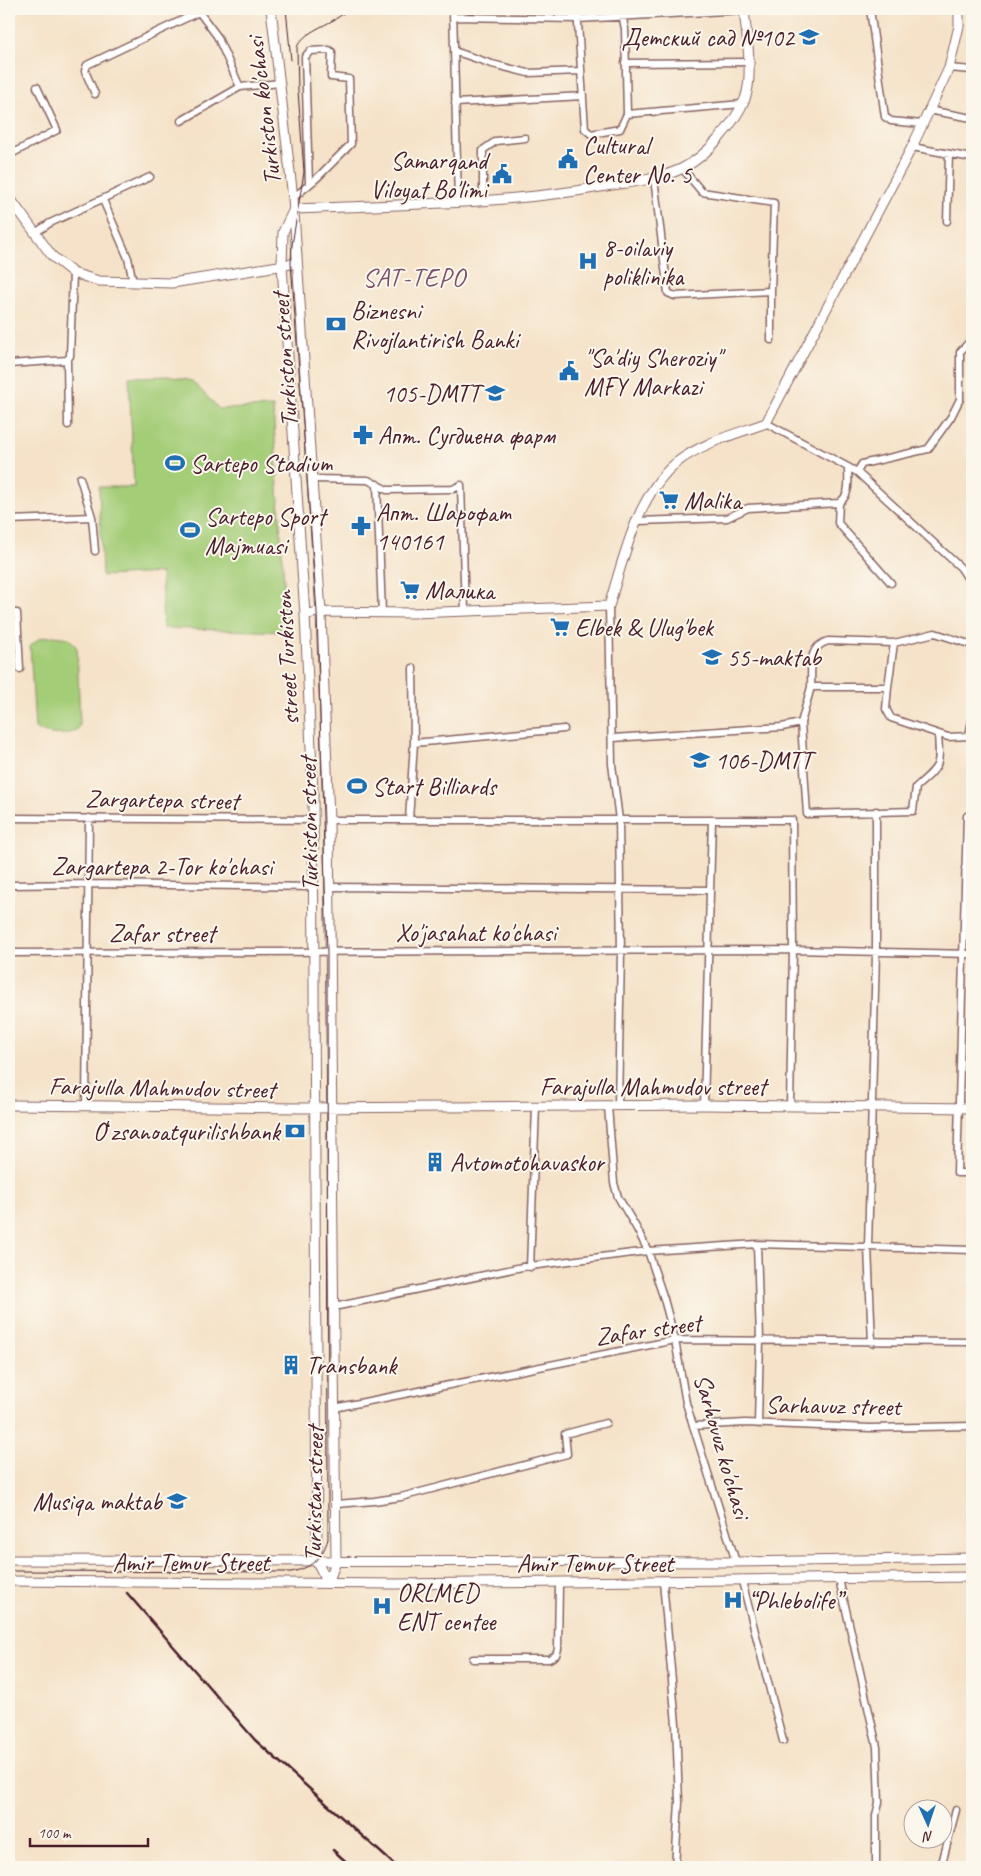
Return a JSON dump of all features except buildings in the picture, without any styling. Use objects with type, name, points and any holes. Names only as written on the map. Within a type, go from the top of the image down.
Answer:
[{"type":"main road","name":"Turkiston ko'chasi","points":[[271,9],[294,209]]},
{"type":"main road","points":[[294,209],[559,195],[654,178],[682,168],[704,154],[742,104],[747,88],[749,62],[744,9]]},
{"type":"main road","points":[[305,615],[321,613],[465,612],[608,606],[638,521],[650,494],[662,477],[676,463],[700,449],[766,423],[912,147],[949,68],[959,26],[959,9]]},
{"type":"main road","points":[[9,197],[52,256],[73,272],[99,281],[172,283],[297,263]]},
{"type":"main road","name":"Turkiston street","points":[[294,209],[321,613],[329,820],[333,1108]]},
{"type":"main road","name":"street Turkiston","points":[[294,209],[283,232],[282,265],[305,615],[314,820],[314,1108]]},
{"type":"main road","name":"Farajulla Mahmudov street","points":[[9,1105],[314,1108],[704,1105],[972,1108]]},
{"type":"main road","name":"Turkistan street","points":[[314,1108],[316,1562],[328,1583]]},
{"type":"main road","name":"Turkistan street","points":[[328,1583],[336,1562],[333,1108]]},
{"type":"main road","name":"Amir Temur Street","points":[[9,1560],[736,1562],[972,1558]]},
{"type":"main road","name":"Amir Temur Street","points":[[9,1581],[559,1583],[972,1577]]},
{"type":"street","points":[[453,9],[458,201]]},
{"type":"street","points":[[577,9],[585,128],[591,134],[620,128],[628,114],[625,29],[621,18],[621,9]]},
{"type":"street","points":[[453,17],[621,18],[744,9]]},
{"type":"street","points":[[870,9],[885,117],[891,121],[922,124]]},
{"type":"street","points":[[95,94],[85,71],[87,65],[198,10],[217,36],[240,87]]},
{"type":"street","points":[[293,198],[317,178],[351,144],[349,79],[331,77],[332,52],[330,50],[310,51],[305,57],[309,183]]},
{"type":"street","points":[[454,51],[492,64],[528,73],[582,71]]},
{"type":"street","points":[[625,63],[749,62]]},
{"type":"street","points":[[949,68],[972,70]]},
{"type":"street","points":[[181,122],[240,87],[280,83]]},
{"type":"street","points":[[9,155],[57,130],[37,87]]},
{"type":"street","points":[[455,103],[583,96]]},
{"type":"street","points":[[628,114],[742,104]]},
{"type":"street","points":[[928,110],[972,118]]},
{"type":"street","points":[[483,200],[483,150],[496,141],[525,138]]},
{"type":"street","points":[[912,147],[972,158]]},
{"type":"street","points":[[947,221],[949,154]]},
{"type":"street","points":[[682,168],[702,192],[774,203],[771,340]]},
{"type":"street","points":[[36,233],[50,223],[103,200],[150,176]]},
{"type":"street","points":[[654,178],[668,293],[675,296],[771,291]]},
{"type":"street","points":[[103,200],[128,258],[133,282]]},
{"type":"street","points":[[68,425],[67,360],[70,356],[73,272]]},
{"type":"street","points":[[857,472],[862,464],[928,448],[951,417],[960,400],[960,352],[972,339]]},
{"type":"street","points":[[9,364],[67,360]]},
{"type":"street","points":[[766,423],[857,472],[961,568],[972,585]]},
{"type":"street","points":[[638,521],[728,518],[748,508],[839,503],[846,498],[848,492],[848,468]]},
{"type":"street","points":[[80,478],[92,517],[95,551]]},
{"type":"street","points":[[312,479],[368,480],[387,490],[453,490],[461,485],[465,612]]},
{"type":"street","points":[[377,484],[382,613]]},
{"type":"street","points":[[839,503],[838,523],[891,583]]},
{"type":"street","points":[[9,520],[92,517]]},
{"type":"street","points":[[608,606],[613,738],[612,764],[619,820],[621,952],[618,1106]]},
{"type":"street","points":[[9,613],[17,613],[20,668]]},
{"type":"street","points":[[938,734],[940,760],[937,769],[916,786],[913,811],[807,814],[801,724],[811,687],[814,649],[819,643],[828,641],[894,643],[935,633],[972,645]]},
{"type":"street","points":[[894,643],[886,709],[891,718],[948,736],[971,736],[972,720]]},
{"type":"street","points":[[409,820],[414,744],[413,668]]},
{"type":"street","points":[[811,687],[888,687]]},
{"type":"street","points":[[613,738],[782,727],[801,724]]},
{"type":"street","points":[[414,744],[564,730]]},
{"type":"street","points":[[872,1343],[868,1247],[876,954],[876,811]]},
{"type":"street","points":[[972,816],[967,816],[957,1108],[957,1173],[972,1173]]},
{"type":"street","name":"Zargartepa street","points":[[9,818],[314,820]]},
{"type":"street","points":[[86,1106],[90,884],[89,818]]},
{"type":"street","points":[[329,820],[792,820],[793,950],[790,1106]]},
{"type":"street","points":[[704,1105],[712,821]]},
{"type":"street","points":[[965,868],[972,868]]},
{"type":"street","name":"Zargartepa 2-Tor ko'chasi","points":[[9,885],[90,884],[314,887]]},
{"type":"street","points":[[329,887],[710,890]]},
{"type":"street","name":"Xo'jasahat ko'chasi","points":[[331,952],[793,950],[876,954],[972,954]]},
{"type":"street","name":"Zafar street","points":[[9,953],[331,952]]},
{"type":"street","points":[[530,1266],[536,1106]]},
{"type":"street","name":"Sarhovuz ko'chasi","points":[[608,1106],[614,1183],[618,1197],[648,1251],[675,1340],[686,1403],[736,1562]]},
{"type":"street","points":[[757,1244],[760,1339],[758,1424]]},
{"type":"street","points":[[334,1307],[530,1266],[648,1251],[757,1244],[972,1250]]},
{"type":"street","name":"Zafar street","points":[[334,1408],[675,1340],[760,1339],[872,1343],[972,1342]]},
{"type":"street","points":[[336,1504],[401,1496],[568,1454],[565,1434],[606,1423]]},
{"type":"street","name":"Sarhavuz street","points":[[693,1426],[758,1424],[870,1428],[972,1426]]},
{"type":"street","points":[[839,1580],[877,1747],[879,1803],[876,1815],[876,1867]]},
{"type":"street","points":[[742,1581],[783,1741]]},
{"type":"street","points":[[663,1582],[676,1724],[679,1802],[675,1867]]},
{"type":"street","points":[[473,1659],[550,1659],[556,1656],[558,1649],[559,1583]]},
{"type":"street","points":[[941,1867],[956,1810]]},
{"type":"green space","name":"Sartepo Sport Majmuasi","points":[[168,376],[192,381],[219,409],[273,407],[287,632],[163,628],[161,573],[102,576],[99,487],[134,487],[129,377]]},
{"type":"green space","points":[[53,636],[69,638],[77,648],[80,725],[76,731],[65,734],[44,733],[35,728],[30,646],[40,638]]},
{"type":"tram line","points":[[286,9],[291,60]]},
{"type":"tram line","points":[[9,1571],[291,1572],[315,1562],[326,1546],[328,1539],[327,952],[317,612],[291,263],[292,245],[304,172],[297,47],[307,35],[348,9]]},
{"type":"railway","points":[[127,1593],[255,1740],[397,1867]]},
{"type":"railway","points":[[333,1850],[352,1867]]},
{"type":"place","name":"Детский сад №102","points":[[809,37]]},
{"type":"place","name":"Cultural Center No. 5","points":[[568,159]]},
{"type":"place","name":"Samarqand Viloyat Bo'limi","points":[[502,174]]},
{"type":"place","name":"8-oilaviy poliklinika","points":[[588,261]]},
{"type":"place","name":"Biznesni Rivojlantirish Banki","points":[[336,324]]},
{"type":"place","name":"\"Sa'diy Sheroziy\" MFY Markazi","points":[[569,371]]},
{"type":"place","name":"105-DMTT","points":[[495,393]]},
{"type":"place","name":"Апт. Сугдиена фарм","points":[[363,435]]},
{"type":"place","name":"Sartepo Stadium","points":[[175,463]]},
{"type":"place","name":"Malika","points":[[669,500]]},
{"type":"place","name":"Апт. Шарофат 140161","points":[[361,526]]},
{"type":"place","name":"Sartepo Sport Majmuasi","points":[[190,530]]},
{"type":"place","name":"Малика","points":[[410,590]]},
{"type":"place","name":"Elbek & Ulug'bek","points":[[560,627]]},
{"type":"place","name":"55-maktab","points":[[712,657]]},
{"type":"place","name":"106-DMTT","points":[[700,760]]},
{"type":"place","name":"Start Billiards","points":[[357,786]]},
{"type":"place","name":"Oʻzsanoatqurilishbank","points":[[295,1131]]},
{"type":"place","name":"Avtomotohavaskor","points":[[435,1162]]},
{"type":"place","name":"Transbank","points":[[291,1365]]},
{"type":"place","name":"Musiqa maktab","points":[[177,1501]]},
{"type":"place","name":"“Phlebolife”","points":[[733,1600]]},
{"type":"place","name":"ORLMED ENT centee","points":[[382,1606]]},
{"type":"district","name":"SAT-TEPO","points":[[414,277]]}]
